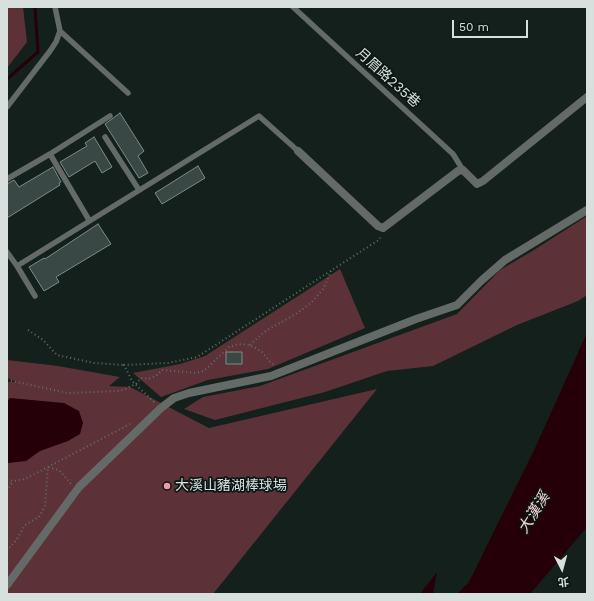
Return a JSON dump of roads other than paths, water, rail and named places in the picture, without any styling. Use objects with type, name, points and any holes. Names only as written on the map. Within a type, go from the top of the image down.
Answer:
[{"type":"street","points":[[298,151],[378,226],[383,228],[389,225],[458,171],[463,170],[477,184],[483,181],[587,97]]},
{"type":"street","points":[[7,585],[76,491],[161,408],[174,398],[189,392],[271,376],[416,319],[457,305],[505,260],[587,210]]},
{"type":"lane","points":[[7,107],[56,42],[60,31],[55,7]]},
{"type":"lane","name":"月眉路235巷","points":[[293,7],[454,154],[463,170]]},
{"type":"lane","points":[[60,31],[128,93]]},
{"type":"lane","points":[[7,179],[110,116]]},
{"type":"lane","points":[[17,266],[259,116],[298,151]]},
{"type":"lane","points":[[105,137],[139,190]]},
{"type":"lane","points":[[50,154],[89,220]]},
{"type":"lane","points":[[7,252],[35,296]]},
{"type":"water","name":"大漢溪","points":[[587,333],[587,527],[530,594],[457,594],[469,582],[536,446]]},
{"type":"water","points":[[10,398],[64,403],[79,411],[83,423],[80,434],[68,441],[40,451],[26,461],[8,463],[7,401]]},
{"type":"water","points":[[437,572],[433,594],[420,594]]},
{"type":"waterway","points":[[7,79],[38,52],[35,7]]},
{"type":"place","name":"大溪山豬湖棒球場","points":[[167,486]]}]
